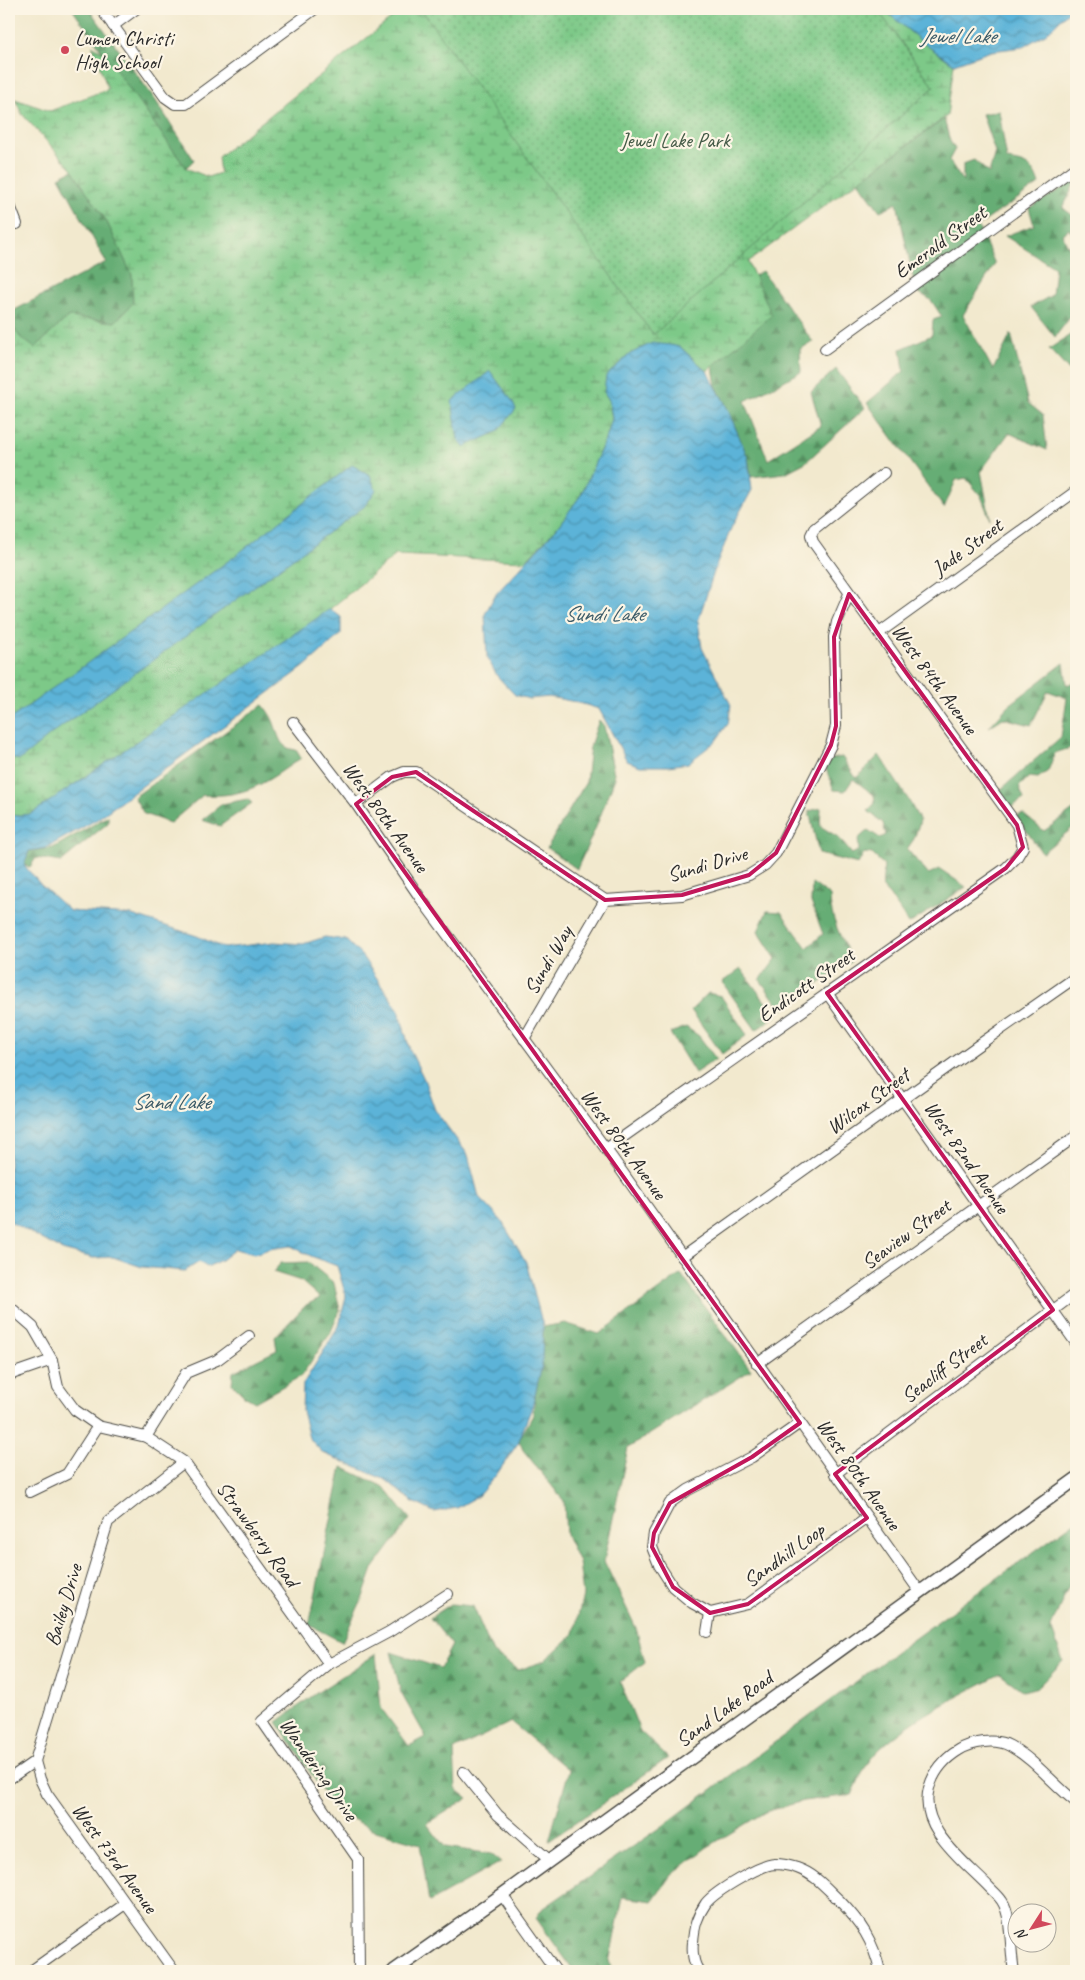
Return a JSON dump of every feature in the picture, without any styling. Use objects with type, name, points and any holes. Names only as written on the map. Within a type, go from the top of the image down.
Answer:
[{"type":"main road","name":"Sand Lake Road","points":[[394,1971],[502,1895],[1076,1478]]},
{"type":"street","points":[[101,9],[165,97],[175,104],[186,104],[315,9]]},
{"type":"street","points":[[114,26],[136,9]]},
{"type":"street","name":"Emerald Street","points":[[826,349],[1076,166]]},
{"type":"street","points":[[9,203],[17,224]]},
{"type":"street","name":"West 84th Avenue","points":[[884,473],[814,529],[811,535],[813,542],[1017,825],[1023,848]]},
{"type":"street","name":"Jade Street","points":[[879,633],[1076,491]]},
{"type":"street","name":"Sundi Drive","points":[[605,900],[682,895],[749,874],[765,865],[776,853],[831,745],[836,726],[834,637],[837,622],[849,594]]},
{"type":"street","name":"West 80th Avenue","points":[[293,722],[356,804],[524,1039],[606,1149],[920,1592]]},
{"type":"street","points":[[356,804],[392,777],[404,772],[416,772],[605,900]]},
{"type":"street","name":"Endicott Street","points":[[606,1149],[1006,868],[1023,848]]},
{"type":"street","name":"Sundi Way","points":[[524,1039],[605,900]]},
{"type":"street","name":"Wilcox Street","points":[[682,1257],[1076,978]]},
{"type":"street","name":"West 82nd Avenue","points":[[827,993],[1076,1342]]},
{"type":"street","name":"Seaview Street","points":[[758,1364],[1076,1136]]},
{"type":"street","name":"Seacliff Street","points":[[835,1474],[1076,1293]]},
{"type":"street","points":[[9,1306],[34,1327],[52,1360],[58,1387],[75,1410],[98,1426],[146,1437],[186,1373],[217,1360],[249,1336]]},
{"type":"street","points":[[9,1375],[52,1360]]},
{"type":"street","points":[[707,1632],[710,1613],[692,1603],[672,1587],[659,1565],[652,1547],[654,1533],[670,1503],[688,1490],[752,1457],[800,1423]]},
{"type":"street","points":[[30,1492],[67,1474],[98,1426]]},
{"type":"street","name":"Strawberry Road","points":[[146,1437],[184,1462],[329,1664]]},
{"type":"street","name":"Bailey Drive","points":[[36,1761],[108,1522],[184,1462]]},
{"type":"street","name":"Sandhill Loop","points":[[710,1613],[748,1604],[867,1518]]},
{"type":"street","name":"Wandering Drive","points":[[359,1971],[358,1859],[262,1721],[329,1664],[389,1632],[448,1594]]},
{"type":"street","points":[[1014,1971],[1010,1952],[1008,1916],[1002,1900],[937,1834],[930,1818],[927,1797],[932,1779],[945,1759],[970,1744],[985,1742],[1008,1745],[1031,1761],[1076,1802]]},
{"type":"street","points":[[9,1779],[36,1761]]},
{"type":"street","name":"West 73rd Avenue","points":[[36,1761],[40,1779],[47,1794],[174,1971]]},
{"type":"street","points":[[463,1772],[498,1815],[549,1860]]},
{"type":"street","points":[[699,1971],[696,1968],[692,1950],[695,1924],[707,1902],[734,1881],[761,1868],[775,1864],[797,1868],[816,1878],[847,1909],[876,1950],[880,1971]]},
{"type":"street","points":[[502,1895],[556,1971]]},
{"type":"street","points":[[31,1971],[125,1904]]},
{"type":"highlighted area","points":[[849,594],[1017,825],[1023,847],[1006,868],[827,993],[1053,1310],[835,1474],[867,1518],[748,1604],[710,1613],[673,1587],[652,1547],[654,1533],[670,1503],[752,1457],[800,1423],[356,804],[392,777],[416,772],[605,900],[682,895],[749,875],[776,853],[831,745],[836,726],[834,637]]},
{"type":"green space","points":[[72,9],[89,9],[154,98],[194,160],[186,168]]},
{"type":"green space","points":[[403,9],[883,9],[926,45],[954,64],[947,116],[748,262],[772,315],[707,371],[679,346],[604,392],[609,400],[612,418],[608,433],[581,495],[556,529],[525,561],[396,555],[330,609],[292,637],[31,814],[9,816],[9,322],[20,337],[35,348],[68,317],[115,322],[133,303],[132,275],[107,222],[71,168],[22,114],[15,99],[50,111],[108,89],[92,45],[103,52],[186,168],[208,177],[220,173],[218,157]]},
{"type":"green space","name":"Jewel Lake Park","points":[[421,9],[877,9],[934,87],[653,335]]},
{"type":"green space","points":[[999,111],[1007,160],[1019,162],[1031,169],[1039,184],[978,226],[995,264],[963,315],[993,370],[1011,334],[1028,403],[1043,415],[1047,450],[1009,433],[981,471],[990,519],[981,496],[966,478],[956,480],[944,508],[867,403],[904,371],[901,349],[932,335],[933,320],[942,317],[931,300],[916,291],[897,203],[880,211],[858,181],[944,119],[950,141],[955,149],[949,160],[963,182],[963,164],[974,160],[989,173],[995,152],[982,114]]},
{"type":"green space","points":[[73,170],[107,222],[132,275],[133,303],[115,322],[68,317],[35,348],[14,329],[9,313],[106,262],[59,177]]},
{"type":"green space","points":[[1076,180],[1063,208],[1076,218],[1076,239],[1069,229],[1062,234],[1076,262],[1076,275],[1072,291],[1075,311],[1055,337],[1031,307],[1052,295],[1055,268],[1005,236],[1034,225],[1029,208]]},
{"type":"green space","points":[[762,271],[813,342],[800,349],[801,372],[745,401],[768,460],[821,426],[811,392],[836,369],[865,408],[806,462],[785,473],[751,477],[748,458],[716,386],[711,355],[755,297],[754,276]]},
{"type":"green space","points":[[1076,331],[1076,375],[1073,375],[1049,349]]},
{"type":"green space","points":[[1064,663],[1067,685],[1076,681],[1076,746],[1055,753],[1048,771],[1038,778],[1029,777],[1019,787],[1024,799],[1011,807],[999,791],[1061,737],[1067,698],[1048,691],[1031,725],[1003,718],[989,727],[1008,706]]},
{"type":"green space","points":[[263,705],[272,718],[283,744],[290,749],[296,750],[301,758],[255,787],[232,794],[203,795],[170,823],[144,814],[134,797]]},
{"type":"green space","points":[[599,720],[604,726],[615,778],[577,869],[547,848],[586,782],[590,746]]},
{"type":"green space","points":[[879,755],[920,821],[914,839],[907,849],[928,874],[940,869],[966,887],[909,924],[882,887],[884,865],[872,854],[864,853],[858,864],[819,854],[809,811],[821,808],[820,826],[838,837],[852,854],[859,850],[858,839],[868,830],[880,838],[886,835],[883,823],[868,811],[875,803],[874,795],[853,779],[845,791],[834,790],[825,766],[832,759],[842,757],[856,778]]},
{"type":"green space","points":[[247,799],[252,803],[220,826],[202,820],[222,804]]},
{"type":"green space","points":[[1076,808],[1076,825],[1042,853],[1016,816],[1023,814],[1044,831]]},
{"type":"green space","points":[[108,816],[108,823],[61,862],[36,858],[30,867],[24,865],[29,851],[53,848]]},
{"type":"green space","points":[[812,883],[830,896],[834,921],[852,960],[782,1010],[760,980],[776,959],[758,931],[767,911],[781,912],[807,948],[823,934],[811,902]]},
{"type":"green space","points":[[741,969],[776,1016],[756,1030],[722,982]]},
{"type":"green space","points":[[708,993],[721,996],[747,1035],[722,1054],[691,1010]]},
{"type":"green space","points":[[686,1027],[699,1036],[716,1059],[695,1073],[670,1033]]},
{"type":"green space","points":[[308,1262],[334,1283],[340,1310],[330,1334],[301,1376],[255,1402],[244,1396],[232,1384],[233,1372],[277,1350],[275,1337],[306,1305],[320,1298],[301,1281],[273,1272],[281,1263]]},
{"type":"green space","points":[[681,1274],[751,1370],[628,1448],[604,1561],[636,1628],[645,1662],[620,1682],[640,1731],[668,1758],[549,1841],[569,1770],[511,1722],[454,1750],[456,1789],[468,1798],[427,1824],[445,1847],[491,1854],[501,1862],[429,1902],[420,1844],[376,1831],[335,1810],[277,1722],[315,1694],[376,1654],[381,1708],[409,1746],[426,1737],[401,1693],[391,1652],[440,1668],[452,1645],[430,1618],[451,1604],[473,1606],[493,1653],[519,1670],[544,1661],[574,1634],[583,1595],[579,1562],[566,1535],[564,1501],[523,1450],[519,1440],[533,1415],[536,1387],[542,1365],[543,1327],[565,1323],[599,1334]]},
{"type":"green space","points":[[342,1467],[384,1487],[410,1519],[373,1569],[363,1597],[342,1642],[309,1625]]},
{"type":"green space","points":[[1076,1521],[1076,1578],[1070,1583],[1051,1627],[1063,1661],[1038,1687],[1023,1691],[1000,1674],[917,1720],[887,1742],[868,1764],[852,1795],[803,1801],[765,1812],[706,1848],[671,1875],[653,1901],[623,1897],[609,1962],[615,1971],[574,1971],[536,1918],[541,1910],[660,1828],[897,1651]]},
{"type":"water","name":"Jewel Lake","points":[[883,9],[1071,9],[1047,33],[1023,47],[991,51],[954,64],[926,45]]},
{"type":"water","name":"Sundi Lake","points":[[652,343],[679,346],[707,371],[725,403],[748,458],[752,490],[732,526],[716,566],[698,621],[702,648],[731,705],[728,724],[715,742],[688,763],[669,766],[640,766],[627,761],[599,709],[549,697],[529,699],[515,695],[497,676],[487,657],[485,614],[495,595],[556,529],[581,495],[608,433],[612,418],[609,400],[604,392],[606,376],[630,354]]},
{"type":"water","points":[[490,371],[516,409],[497,432],[464,447],[458,439],[452,401]]},
{"type":"water","points":[[352,465],[370,475],[376,490],[365,506],[50,735],[20,760],[9,758],[9,720],[235,556]]},
{"type":"water","name":"Sand Lake","points":[[330,609],[341,617],[341,634],[304,667],[96,820],[46,848],[29,851],[24,865],[41,885],[70,911],[132,915],[197,936],[224,948],[274,942],[303,944],[325,937],[346,940],[362,956],[399,1011],[410,1050],[424,1079],[435,1110],[468,1155],[479,1197],[501,1220],[526,1262],[543,1326],[542,1365],[532,1407],[518,1443],[497,1474],[478,1496],[457,1508],[434,1512],[413,1502],[386,1480],[323,1453],[309,1438],[302,1411],[303,1384],[339,1326],[346,1296],[337,1266],[291,1246],[269,1249],[254,1254],[235,1249],[221,1260],[207,1267],[199,1262],[185,1271],[142,1267],[113,1257],[93,1258],[62,1250],[9,1221],[9,816],[31,814]]},
{"type":"place","name":"Lumen Christi High School","points":[[65,50]]}]
